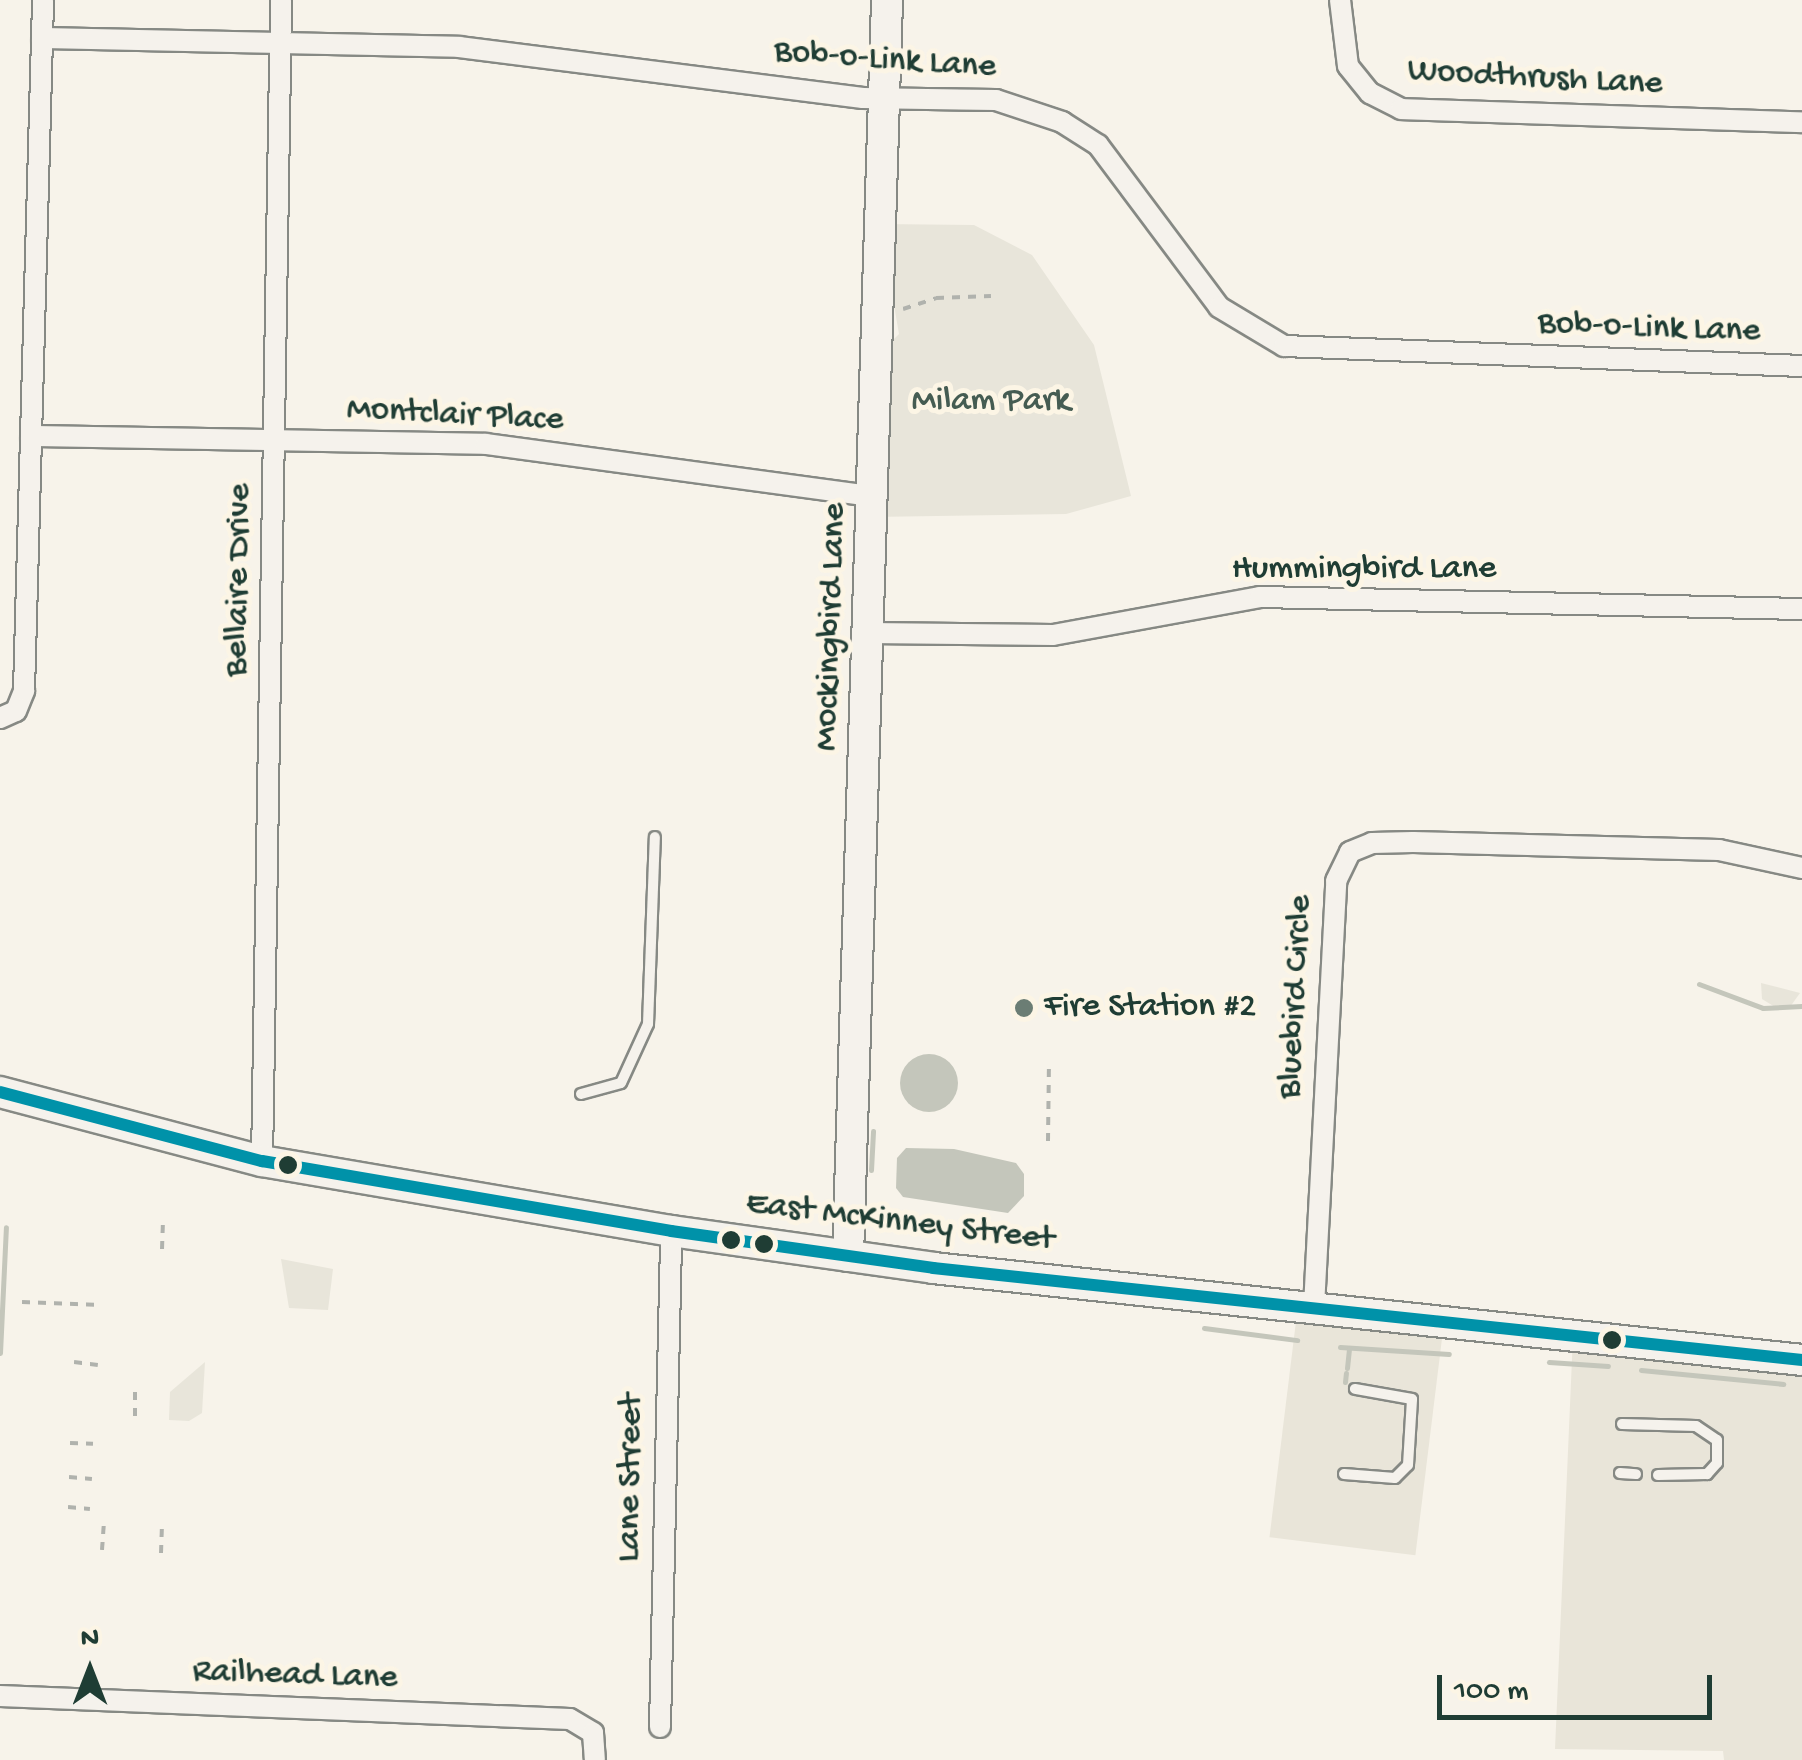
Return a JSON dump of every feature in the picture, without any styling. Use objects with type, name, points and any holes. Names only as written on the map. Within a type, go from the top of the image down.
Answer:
[{"type":"main road","name":"Mockingbird Lane","points":[[848,1256],[888,0]]},
{"type":"main road","name":"East McKinney Street","points":[[0,1092],[262,1161],[671,1231],[848,1256],[1802,1360]]},
{"type":"street","points":[[8,714],[24,691],[43,0]]},
{"type":"street","name":"Bellaire Drive","points":[[262,1161],[281,0]]},
{"type":"street","name":"Woodthrush Lane","points":[[1340,0],[1348,66],[1370,93],[1401,108],[1802,122]]},
{"type":"street","name":"Bob-o-Link Lane","points":[[42,38],[459,47],[884,98],[996,100],[1081,133],[1123,170],[1219,306],[1284,346],[1802,366]]},
{"type":"street","name":"Montclair Place","points":[[30,436],[486,444],[874,496]]},
{"type":"street","name":"Hummingbird Lane","points":[[869,633],[1053,635],[1260,596],[1802,610]]},
{"type":"street","name":"Bluebird Circle","points":[[1314,1307],[1336,882],[1350,852],[1372,842],[1718,850],[1802,868]]},
{"type":"street","name":"Lane Street","points":[[660,1727],[671,1231]]},
{"type":"street","name":"Railhead Lane","points":[[0,1696],[587,1724],[595,1760]]},
{"type":"lane","points":[[581,1094],[621,1084],[648,1024],[655,837]]},
{"type":"lane","points":[[1344,1474],[1390,1479],[1408,1465],[1412,1399],[1354,1389]]},
{"type":"lane","points":[[1622,1424],[1696,1426],[1714,1436],[1719,1452],[1712,1471],[1658,1474]]},
{"type":"lane","points":[[1620,1473],[1636,1474]]},
{"type":"path","points":[[878,317],[896,317],[910,304],[936,298],[991,296]]},
{"type":"path","points":[[1048,1142],[1050,1062]]},
{"type":"path","points":[[162,1249],[163,1224]]},
{"type":"path","points":[[22,1302],[101,1305]]},
{"type":"path","points":[[74,1362],[98,1365]]},
{"type":"path","points":[[135,1392],[135,1416]]},
{"type":"path","points":[[70,1444],[93,1444]]},
{"type":"path","points":[[69,1477],[92,1478]]},
{"type":"path","points":[[68,1507],[90,1508]]},
{"type":"path","points":[[102,1550],[104,1524]]},
{"type":"path","points":[[161,1553],[162,1527]]},
{"type":"shaded area","points":[[929,1054],[949,1063],[958,1083],[949,1103],[929,1112],[909,1103],[900,1083],[909,1063]]},
{"type":"shaded area","points":[[906,1148],[954,1149],[1016,1163],[1024,1174],[1024,1196],[1008,1213],[903,1197],[896,1188],[897,1158]]},
{"type":"shaded area","points":[[1298,1305],[1444,1323],[1415,1555],[1269,1537]]},
{"type":"shaded area","points":[[1573,1336],[1802,1360],[1802,1760],[1724,1760],[1723,1751],[1555,1749]]},
{"type":"green space","name":"Milam Park","points":[[880,224],[974,225],[1032,255],[1094,345],[1131,496],[1066,514],[872,517],[891,342],[899,334]]},
{"type":"green space","points":[[1761,983],[1800,993],[1790,1007],[1775,1007],[1762,999]]},
{"type":"green space","points":[[281,1259],[333,1269],[328,1310],[289,1308]]},
{"type":"green space","points":[[205,1362],[202,1413],[189,1421],[169,1420],[170,1392]]},
{"type":"waterway","points":[[1699,984],[1763,1008],[1802,1006]]},
{"type":"waterway","points":[[871,1170],[873,1131]]},
{"type":"waterway","points":[[0,1353],[6,1227]]},
{"type":"waterway","points":[[1204,1328],[1297,1340]]},
{"type":"waterway","points":[[1340,1347],[1449,1354]]},
{"type":"waterway","points":[[1347,1368],[1349,1348]]},
{"type":"waterway","points":[[1549,1362],[1608,1366]]},
{"type":"waterway","points":[[1641,1370],[1783,1384]]},
{"type":"waterway","points":[[1345,1382],[1346,1373]]},
{"type":"transit line","points":[[0,1092],[262,1161],[671,1231],[933,1268],[1802,1360]]},
{"type":"place","name":"Fire Station #2","points":[[1024,1008]]}]
